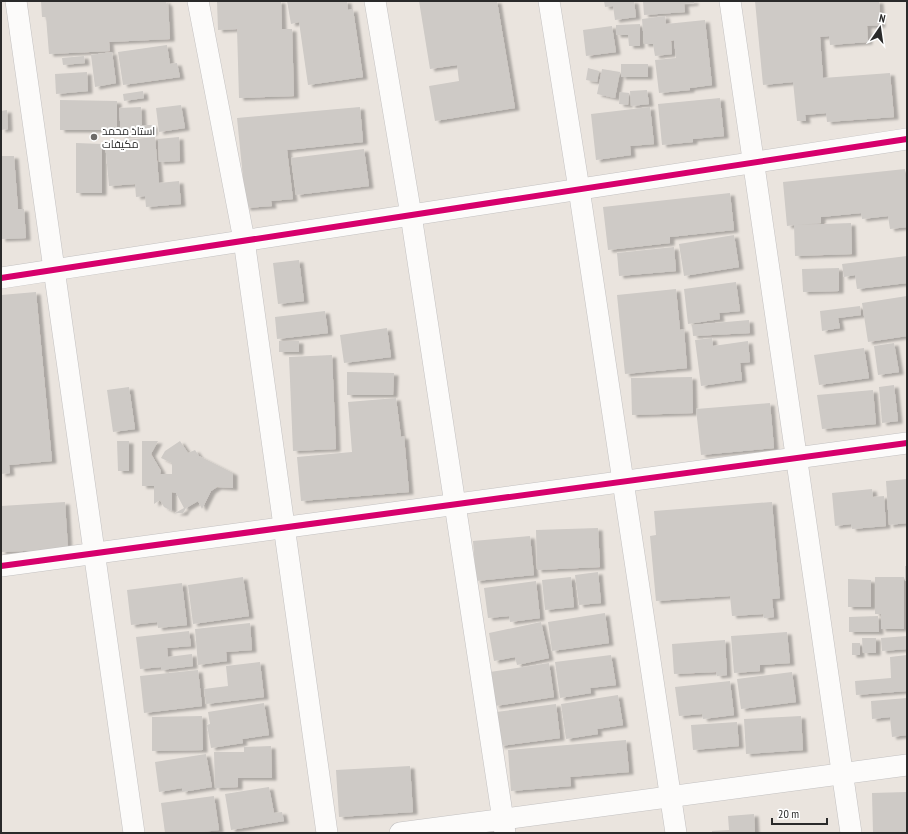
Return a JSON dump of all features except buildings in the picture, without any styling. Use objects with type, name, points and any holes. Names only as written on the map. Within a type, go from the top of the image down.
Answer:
[{"type":"street","points":[[16,1],[134,833]]},
{"type":"street","points":[[198,1],[244,240],[326,833]]},
{"type":"street","points":[[375,1],[411,215],[504,826]]},
{"type":"street","points":[[549,1],[624,481],[676,833]]},
{"type":"street","points":[[730,1],[755,162],[851,833]]},
{"type":"street","points":[[1,278],[907,139]]},
{"type":"street","points":[[1,566],[907,443]]},
{"type":"street","points":[[400,833],[504,826],[671,797],[907,765]]},
{"type":"cycle path","points":[[1,278],[907,139]]},
{"type":"cycle path","points":[[1,566],[907,443]]},
{"type":"place","name":"استاذ محمد مكيفات","points":[[94,137]]}]
